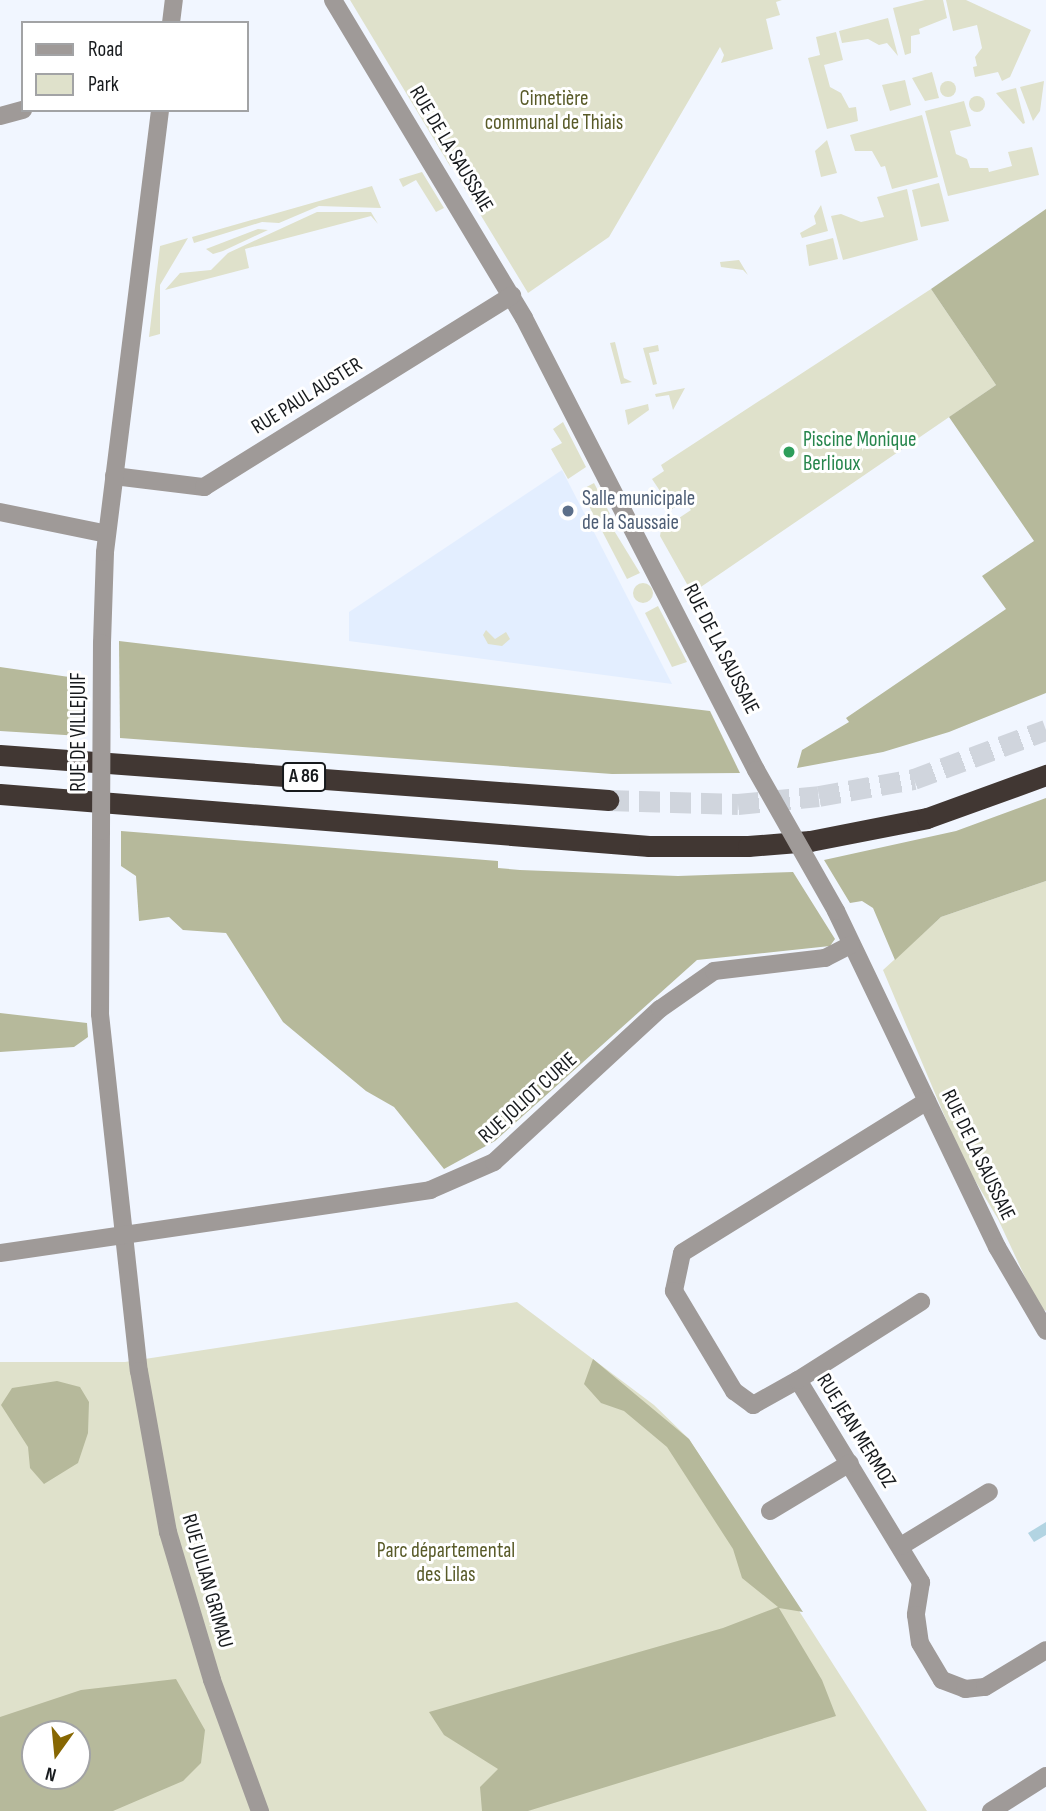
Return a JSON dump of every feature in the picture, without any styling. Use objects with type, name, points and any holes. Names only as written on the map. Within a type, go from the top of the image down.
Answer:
[{"type":"highway","name":"A 86","points":[[0,755],[608,800]]},
{"type":"highway","name":"A 86","points":[[0,794],[573,841],[748,846],[810,841],[927,818],[1046,775]]},
{"type":"street","points":[[171,21],[174,0]]},
{"type":"street","name":"RUE DE LA SAUSSAIE","points":[[333,0],[512,295],[756,770],[836,911],[997,1247],[1046,1331]]},
{"type":"street","points":[[0,116],[21,111]]},
{"type":"street","name":"RUE DE VILLEJUIF","points":[[137,1356],[122,1237],[100,1014],[103,643],[107,534],[160,112]]},
{"type":"street","name":"RUE PAUL AUSTER","points":[[114,476],[204,487],[512,295]]},
{"type":"street","points":[[0,512],[107,534]]},
{"type":"street","name":"RUE JOLIOT CURIE","points":[[0,1253],[430,1190],[494,1162],[660,1009],[714,971],[825,958],[851,945]]},
{"type":"street","name":"RUE JEAN MERMOZ","points":[[927,1101],[682,1253],[674,1291],[734,1391],[753,1405],[798,1380],[901,1546],[920,1582],[916,1615],[920,1643],[942,1680],[965,1689],[985,1687],[1046,1650]]},
{"type":"street","points":[[798,1380],[921,1302]]},
{"type":"street","name":"RUE JULIAN GRIMAU","points":[[137,1356],[168,1532],[212,1680],[260,1811]]},
{"type":"street","points":[[770,1511],[850,1462]]},
{"type":"street","points":[[901,1546],[989,1492]]},
{"type":"street","points":[[991,1811],[1046,1776]]},
{"type":"shaded area","points":[[562,470],[672,684],[349,641],[349,612]]},
{"type":"shaded area","points":[[1046,1522],[1046,1535],[1034,1542],[1028,1533]]},
{"type":"green space","name":"Cimetière communal de Thiais","points":[[350,0],[782,0],[776,2],[780,15],[766,19],[773,49],[721,63],[724,55],[720,47],[609,237],[528,293],[460,181],[457,168],[450,166]]},
{"type":"green space","points":[[925,0],[943,0],[947,18],[919,29],[920,34],[911,36],[911,53],[905,55],[893,8]]},
{"type":"green space","points":[[946,0],[966,0],[1031,30],[1010,77],[1002,81],[998,72],[975,77],[975,57],[982,48],[977,25],[953,31]]},
{"type":"green space","points":[[888,18],[898,56],[887,43],[879,45],[868,39],[842,43],[839,31]]},
{"type":"green space","points":[[836,32],[843,60],[824,65],[830,87],[841,93],[849,108],[856,107],[858,121],[827,129],[808,58],[820,55],[816,37]]},
{"type":"green space","points":[[932,72],[939,98],[925,101],[912,78]]},
{"type":"green space","points":[[905,80],[911,105],[890,111],[882,85]]},
{"type":"green space","points":[[948,81],[954,83],[954,95],[948,97],[942,95],[940,89],[942,83]]},
{"type":"green space","points":[[1044,81],[1040,111],[1033,121],[1020,87]]},
{"type":"green space","points":[[1016,88],[1025,123],[1023,124],[996,93]]},
{"type":"green space","points":[[977,96],[983,98],[983,110],[977,112],[971,110],[969,104],[971,98]]},
{"type":"green space","points":[[964,101],[971,126],[950,131],[956,154],[967,159],[970,168],[988,168],[989,172],[1012,166],[1008,152],[1032,147],[1039,175],[948,196],[925,111]]},
{"type":"green space","points":[[922,115],[938,177],[892,189],[885,166],[881,167],[872,151],[855,151],[850,135]]},
{"type":"green space","points":[[827,140],[837,173],[821,177],[815,151]]},
{"type":"green space","points":[[422,172],[444,208],[436,212],[416,180],[403,187],[399,179]]},
{"type":"green space","points":[[939,183],[949,221],[921,227],[912,190]]},
{"type":"green space","points":[[372,186],[381,208],[319,206],[279,223],[262,222],[194,243],[192,237]]},
{"type":"green space","points":[[907,189],[918,240],[843,260],[831,216],[841,214],[861,222],[884,217],[877,197]]},
{"type":"green space","points":[[821,205],[828,231],[802,238],[800,233],[816,224],[814,216]]},
{"type":"green space","points":[[1046,209],[1046,693],[949,732],[883,752],[797,768],[802,750],[849,722],[846,718],[1006,609],[982,576],[1034,541],[949,417],[996,385],[931,289]]},
{"type":"green space","points":[[317,212],[371,212],[378,224],[371,216],[245,249],[249,268],[165,290],[180,273],[211,270],[228,253]]},
{"type":"green space","points":[[258,229],[268,230],[223,251],[213,254],[206,249]]},
{"type":"green space","points":[[188,238],[160,285],[160,334],[149,337],[160,246]]},
{"type":"green space","points":[[833,238],[838,259],[809,266],[806,245]]},
{"type":"green space","points":[[739,260],[748,275],[743,270],[721,267],[720,262]]},
{"type":"green space","name":"Piscine Monique Berlioux","points":[[931,289],[996,385],[692,593],[660,536],[661,530],[691,510],[685,501],[672,509],[652,479],[664,471],[661,465]]},
{"type":"green space","points":[[615,342],[624,378],[632,382],[621,384],[610,343]]},
{"type":"green space","points":[[658,345],[659,351],[649,353],[657,384],[653,385],[643,348]]},
{"type":"green space","points":[[685,388],[673,410],[669,395],[656,397],[655,394]]},
{"type":"green space","points":[[648,404],[649,410],[628,425],[625,410]]},
{"type":"green space","points":[[563,422],[586,467],[568,479],[551,449],[562,443],[553,429]]},
{"type":"green space","points":[[594,483],[610,514],[596,520],[581,490]]},
{"type":"green space","points":[[610,524],[640,573],[627,579],[601,529]]},
{"type":"green space","points":[[643,583],[650,586],[653,593],[650,600],[643,603],[636,600],[633,593],[636,586]]},
{"type":"green space","points":[[658,606],[687,662],[672,667],[645,613]]},
{"type":"green space","points":[[486,630],[495,639],[506,632],[510,639],[502,646],[488,644],[483,635]]},
{"type":"green space","points":[[119,641],[710,711],[740,773],[612,774],[120,738]]},
{"type":"green space","points":[[0,667],[83,679],[81,736],[0,731]]},
{"type":"green space","points":[[1046,798],[1046,881],[941,917],[895,960],[873,908],[862,901],[850,903],[824,860],[956,831]]},
{"type":"green space","points":[[121,831],[498,861],[498,868],[520,870],[678,876],[793,872],[835,939],[830,946],[697,960],[495,1141],[444,1169],[394,1107],[366,1091],[283,1022],[226,933],[183,930],[169,917],[139,921],[136,876],[121,866]]},
{"type":"green space","points":[[1046,881],[1046,1311],[1039,1307],[998,1219],[964,1162],[883,970],[941,917]]},
{"type":"green space","points":[[0,1013],[87,1023],[88,1037],[74,1047],[0,1052]]},
{"type":"green space","name":"Parc départemental des Lilas","points":[[517,1302],[654,1405],[689,1439],[927,1811],[0,1811],[0,1362],[125,1362]]},
{"type":"green space","points":[[593,1359],[689,1439],[803,1612],[779,1608],[822,1680],[836,1716],[528,1811],[482,1811],[480,1787],[498,1769],[444,1735],[429,1712],[723,1628],[778,1607],[742,1578],[733,1549],[667,1447],[624,1411],[601,1403],[584,1384]]},
{"type":"green space","points":[[57,1381],[80,1387],[89,1402],[88,1433],[78,1463],[44,1484],[30,1468],[28,1447],[1,1405],[12,1388]]},
{"type":"green space","points":[[176,1679],[205,1730],[201,1763],[183,1781],[113,1811],[0,1811],[0,1717],[81,1690]]},
{"type":"tunnel","points":[[608,800],[738,804],[819,796],[914,779],[1046,730]]},
{"type":"place","name":"Piscine Monique Berlioux","points":[[789,452]]},
{"type":"place","name":"Salle municipale de la Saussaie","points":[[568,511]]}]
